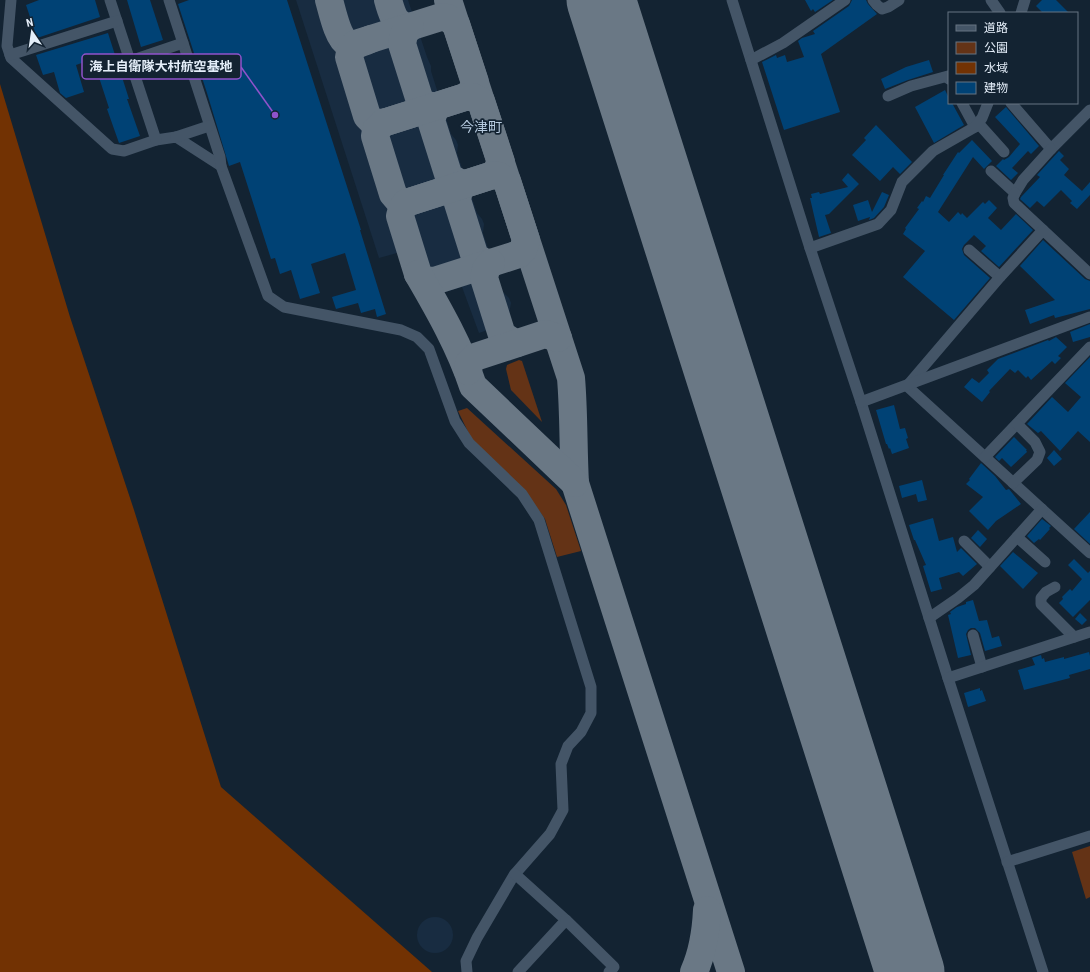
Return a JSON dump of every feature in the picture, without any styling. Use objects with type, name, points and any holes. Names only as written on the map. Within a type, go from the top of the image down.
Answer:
[{"type":"street","points":[[11,0],[7,46],[11,58],[112,149],[124,151],[156,140],[176,137],[209,126]]},
{"type":"street","points":[[110,0],[156,140]]},
{"type":"street","points":[[169,0],[220,157],[221,166],[268,296],[284,307],[401,330],[417,337],[429,349],[455,421],[469,443],[522,494],[539,520],[591,687],[591,713],[581,732],[568,746],[561,764],[563,810],[550,834],[515,874],[477,938],[466,961],[468,972]]},
{"type":"street","points":[[732,0],[810,248],[861,402],[1043,972]]},
{"type":"street","points":[[751,60],[783,43],[845,0]]},
{"type":"street","points":[[873,0],[882,9],[899,0]]},
{"type":"street","points":[[991,0],[999,12]]},
{"type":"street","points":[[1021,12],[1025,0]]},
{"type":"street","points":[[10,55],[117,21]]},
{"type":"street","points":[[130,61],[183,43]]},
{"type":"street","points":[[888,96],[911,86],[948,76]]},
{"type":"street","points":[[963,104],[976,125],[1004,152]]},
{"type":"street","points":[[810,248],[878,224],[890,210],[902,182],[933,151],[976,125],[982,118],[988,104]]},
{"type":"street","points":[[1012,104],[1051,148]]},
{"type":"street","points":[[1090,110],[1051,148],[1023,180],[1013,198],[1014,203],[1090,274]]},
{"type":"street","points":[[176,137],[221,166]]},
{"type":"street","points":[[991,171],[1016,193]]},
{"type":"street","points":[[906,386],[1000,277],[1043,230]]},
{"type":"street","points":[[969,250],[1000,277]]},
{"type":"street","points":[[861,402],[1090,317]]},
{"type":"street","points":[[985,457],[1090,347]]},
{"type":"street","points":[[906,386],[1090,553]]},
{"type":"street","points":[[1013,483],[1037,460],[1040,452],[1035,442],[1017,424]]},
{"type":"street","points":[[929,618],[969,589],[1042,509]]},
{"type":"street","points":[[1017,537],[1045,562]]},
{"type":"street","points":[[964,541],[990,567]]},
{"type":"street","points":[[1055,587],[1046,592],[1041,598],[1041,604],[1074,637]]},
{"type":"street","points":[[948,678],[1090,632]]},
{"type":"street","points":[[973,635],[982,667]]},
{"type":"street","points":[[1007,862],[1090,836]]},
{"type":"street","points":[[515,874],[566,920],[614,967],[609,972]]},
{"type":"street","points":[[518,972],[566,920]]},
{"type":"shaded area","points":[[296,0],[408,0],[431,66],[431,71],[451,134],[458,145],[457,153],[477,213],[484,224],[483,233],[502,291],[509,298],[511,303],[509,314],[511,322],[479,333],[462,287],[419,300],[406,261],[397,253],[379,258]]},
{"type":"shaded area","points":[[435,917],[445,920],[450,925],[453,935],[450,945],[445,950],[435,953],[425,950],[420,945],[417,935],[420,925],[425,920]]},
{"type":"green space","points":[[519,360],[522,361],[542,422],[511,390],[506,369],[507,365]]},
{"type":"green space","points":[[467,408],[556,489],[566,505],[581,551],[557,557],[545,519],[532,501],[471,438],[458,411]]},
{"type":"green space","points":[[1090,846],[1090,897],[1086,899],[1072,852]]},
{"type":"water","points":[[0,84],[70,317],[134,510],[221,787],[432,972],[0,972]]},
{"type":"building","points":[[39,0],[95,0],[100,17],[37,38],[26,5]]},
{"type":"building","points":[[127,0],[150,0],[163,40],[141,47]]},
{"type":"building","points":[[189,0],[287,0],[361,230],[386,314],[377,317],[375,309],[361,313],[358,303],[336,309],[332,297],[356,290],[345,253],[311,264],[320,293],[300,299],[291,270],[280,274],[275,258],[271,259],[240,162],[229,166],[178,4]]},
{"type":"building","points":[[805,0],[833,0],[815,12],[813,9],[811,11]]},
{"type":"building","points":[[852,0],[866,0],[877,14],[821,54],[840,112],[784,130],[762,62],[776,55],[777,58],[785,55],[787,62],[804,57],[798,41],[802,38],[815,34],[813,31],[849,6]]},
{"type":"building","points":[[1042,0],[1056,0],[1068,12],[1042,12],[1036,6]]},
{"type":"building","points":[[108,33],[129,99],[127,99],[140,136],[119,143],[107,109],[109,108],[93,59],[76,65],[84,92],[66,98],[60,93],[54,72],[43,75],[36,55]]},
{"type":"building","points":[[929,60],[933,72],[885,89],[881,79],[906,67]]},
{"type":"building","points":[[945,90],[948,96],[948,104],[953,104],[964,125],[934,143],[915,107]]},
{"type":"building","points":[[1006,107],[1039,146],[1031,154],[1028,151],[1012,168],[1018,173],[1011,180],[996,166],[1003,159],[1004,160],[1009,157],[1020,144],[995,117]]},
{"type":"building","points":[[876,125],[912,162],[900,174],[893,167],[880,181],[852,155],[866,140],[864,138]]},
{"type":"building","points":[[972,140],[992,161],[984,169],[973,157],[938,212],[949,222],[958,212],[961,215],[962,213],[967,218],[983,202],[985,204],[989,200],[997,208],[988,218],[1001,230],[1016,214],[1033,230],[999,267],[981,251],[986,246],[974,235],[964,245],[962,249],[964,255],[990,278],[954,320],[903,277],[925,251],[903,234],[906,229],[905,228],[919,209],[917,208],[922,201],[923,202],[926,196],[930,198],[958,152],[959,153]]},
{"type":"building","points":[[1059,151],[1064,156],[1060,160],[1069,169],[1064,175],[1082,191],[1090,182],[1090,195],[1077,209],[1070,203],[1072,201],[1061,190],[1044,207],[1037,201],[1030,208],[1020,199],[1021,197],[1040,177],[1037,175]]},
{"type":"building","points":[[848,173],[859,184],[829,214],[825,215],[831,233],[819,237],[810,198],[812,198],[811,194],[819,192],[820,194],[848,187],[842,180]]},
{"type":"building","points":[[882,192],[889,195],[884,207],[874,218],[869,220],[870,217],[858,221],[853,205],[868,200],[872,212]]},
{"type":"building","points":[[1043,240],[1085,279],[1090,281],[1090,309],[1055,318],[1054,315],[1030,324],[1025,310],[1055,300],[1020,266]]},
{"type":"building","points":[[1090,324],[1090,337],[1073,342],[1070,332]]},
{"type":"building","points":[[1056,337],[1067,347],[1058,356],[1061,358],[1055,364],[1052,361],[1031,380],[1028,376],[1026,378],[1018,370],[1015,373],[1010,369],[989,391],[990,392],[982,402],[964,387],[972,378],[979,383],[989,373],[987,370],[998,359],[1048,340],[1049,341]]},
{"type":"building","points":[[1090,357],[1090,442],[1078,431],[1060,451],[1041,431],[1038,433],[1027,424],[1052,397],[1068,412],[1081,397],[1065,383]]},
{"type":"building","points":[[894,405],[900,429],[905,428],[909,448],[892,454],[890,448],[889,449],[886,444],[876,410]]},
{"type":"building","points":[[1014,437],[1027,450],[1027,452],[1011,467],[1002,458],[999,461],[995,457]]},
{"type":"building","points":[[1054,450],[1062,459],[1054,466],[1047,458]]},
{"type":"building","points":[[981,463],[995,476],[1006,490],[1009,489],[1021,504],[996,521],[988,530],[969,511],[983,497],[966,484]]},
{"type":"building","points":[[922,480],[927,500],[918,502],[916,494],[902,498],[899,486]]},
{"type":"building","points":[[1090,512],[1090,544],[1074,529]]},
{"type":"building","points":[[933,518],[939,541],[953,537],[957,552],[961,548],[977,564],[963,576],[959,572],[939,578],[942,589],[931,592],[923,566],[926,565],[914,540],[909,525]]},
{"type":"building","points":[[1042,519],[1051,526],[1049,528],[1050,529],[1040,540],[1039,539],[1034,543],[1027,536]]},
{"type":"building","points":[[978,530],[987,539],[980,547],[971,538]]},
{"type":"building","points":[[1013,552],[1038,573],[1023,589],[1000,566]]},
{"type":"building","points":[[1074,559],[1088,573],[1090,571],[1090,600],[1073,617],[1059,603],[1063,599],[1062,597],[1070,589],[1072,591],[1082,579],[1068,565]]},
{"type":"building","points":[[973,600],[979,621],[987,620],[992,638],[999,636],[1002,646],[985,651],[980,633],[975,628],[971,628],[966,634],[971,655],[958,658],[948,615],[951,614],[950,612],[957,607]]},
{"type":"building","points":[[1080,613],[1087,620],[1082,625],[1075,619]]},
{"type":"building","points":[[1089,652],[1090,669],[1069,675],[1070,678],[1024,690],[1018,670],[1035,665],[1032,658],[1041,655],[1045,662],[1064,657],[1064,659]]},
{"type":"building","points":[[980,688],[980,691],[982,690],[986,701],[968,707],[964,693]]},
{"type":"taxiway","points":[[329,0],[341,36],[347,43],[359,44],[371,39]]},
{"type":"taxiway","points":[[388,0],[394,18],[400,24],[410,27]]},
{"type":"taxiway","points":[[448,0],[571,378],[575,483],[731,972]]},
{"type":"taxiway","points":[[441,17],[448,18],[456,24],[475,82],[472,92],[465,97],[383,123],[373,122],[367,116],[349,57],[355,44],[441,17]]},
{"type":"taxiway","points":[[410,27],[404,34],[402,44],[420,101],[429,106],[436,106],[431,120],[449,177],[464,184],[459,190],[457,200],[475,257],[484,262],[491,263]]},
{"type":"taxiway","points":[[465,97],[473,97],[481,101],[501,162],[497,170],[493,175],[406,203],[399,201],[393,194],[375,136],[376,130],[383,123],[465,97]]},
{"type":"taxiway","points":[[493,175],[499,176],[507,181],[526,240],[523,250],[519,254],[434,281],[424,280],[418,274],[400,216],[402,209],[406,203],[493,175]]},
{"type":"taxiway","points":[[491,263],[486,269],[484,278],[502,335],[517,343]]},
{"type":"taxiway","points":[[418,274],[455,343],[473,386],[575,483]]},
{"type":"taxiway","points":[[468,371],[469,363],[475,357],[545,334],[558,338]]},
{"type":"taxiway","points":[[694,972],[704,941],[707,910]]},
{"type":"runway","points":[[601,0],[910,972]]},
{"type":"place","name":"海上自衛隊大村航空基地","points":[[275,115]]},
{"type":"district","name":"今津町","points":[[481,127]]}]
